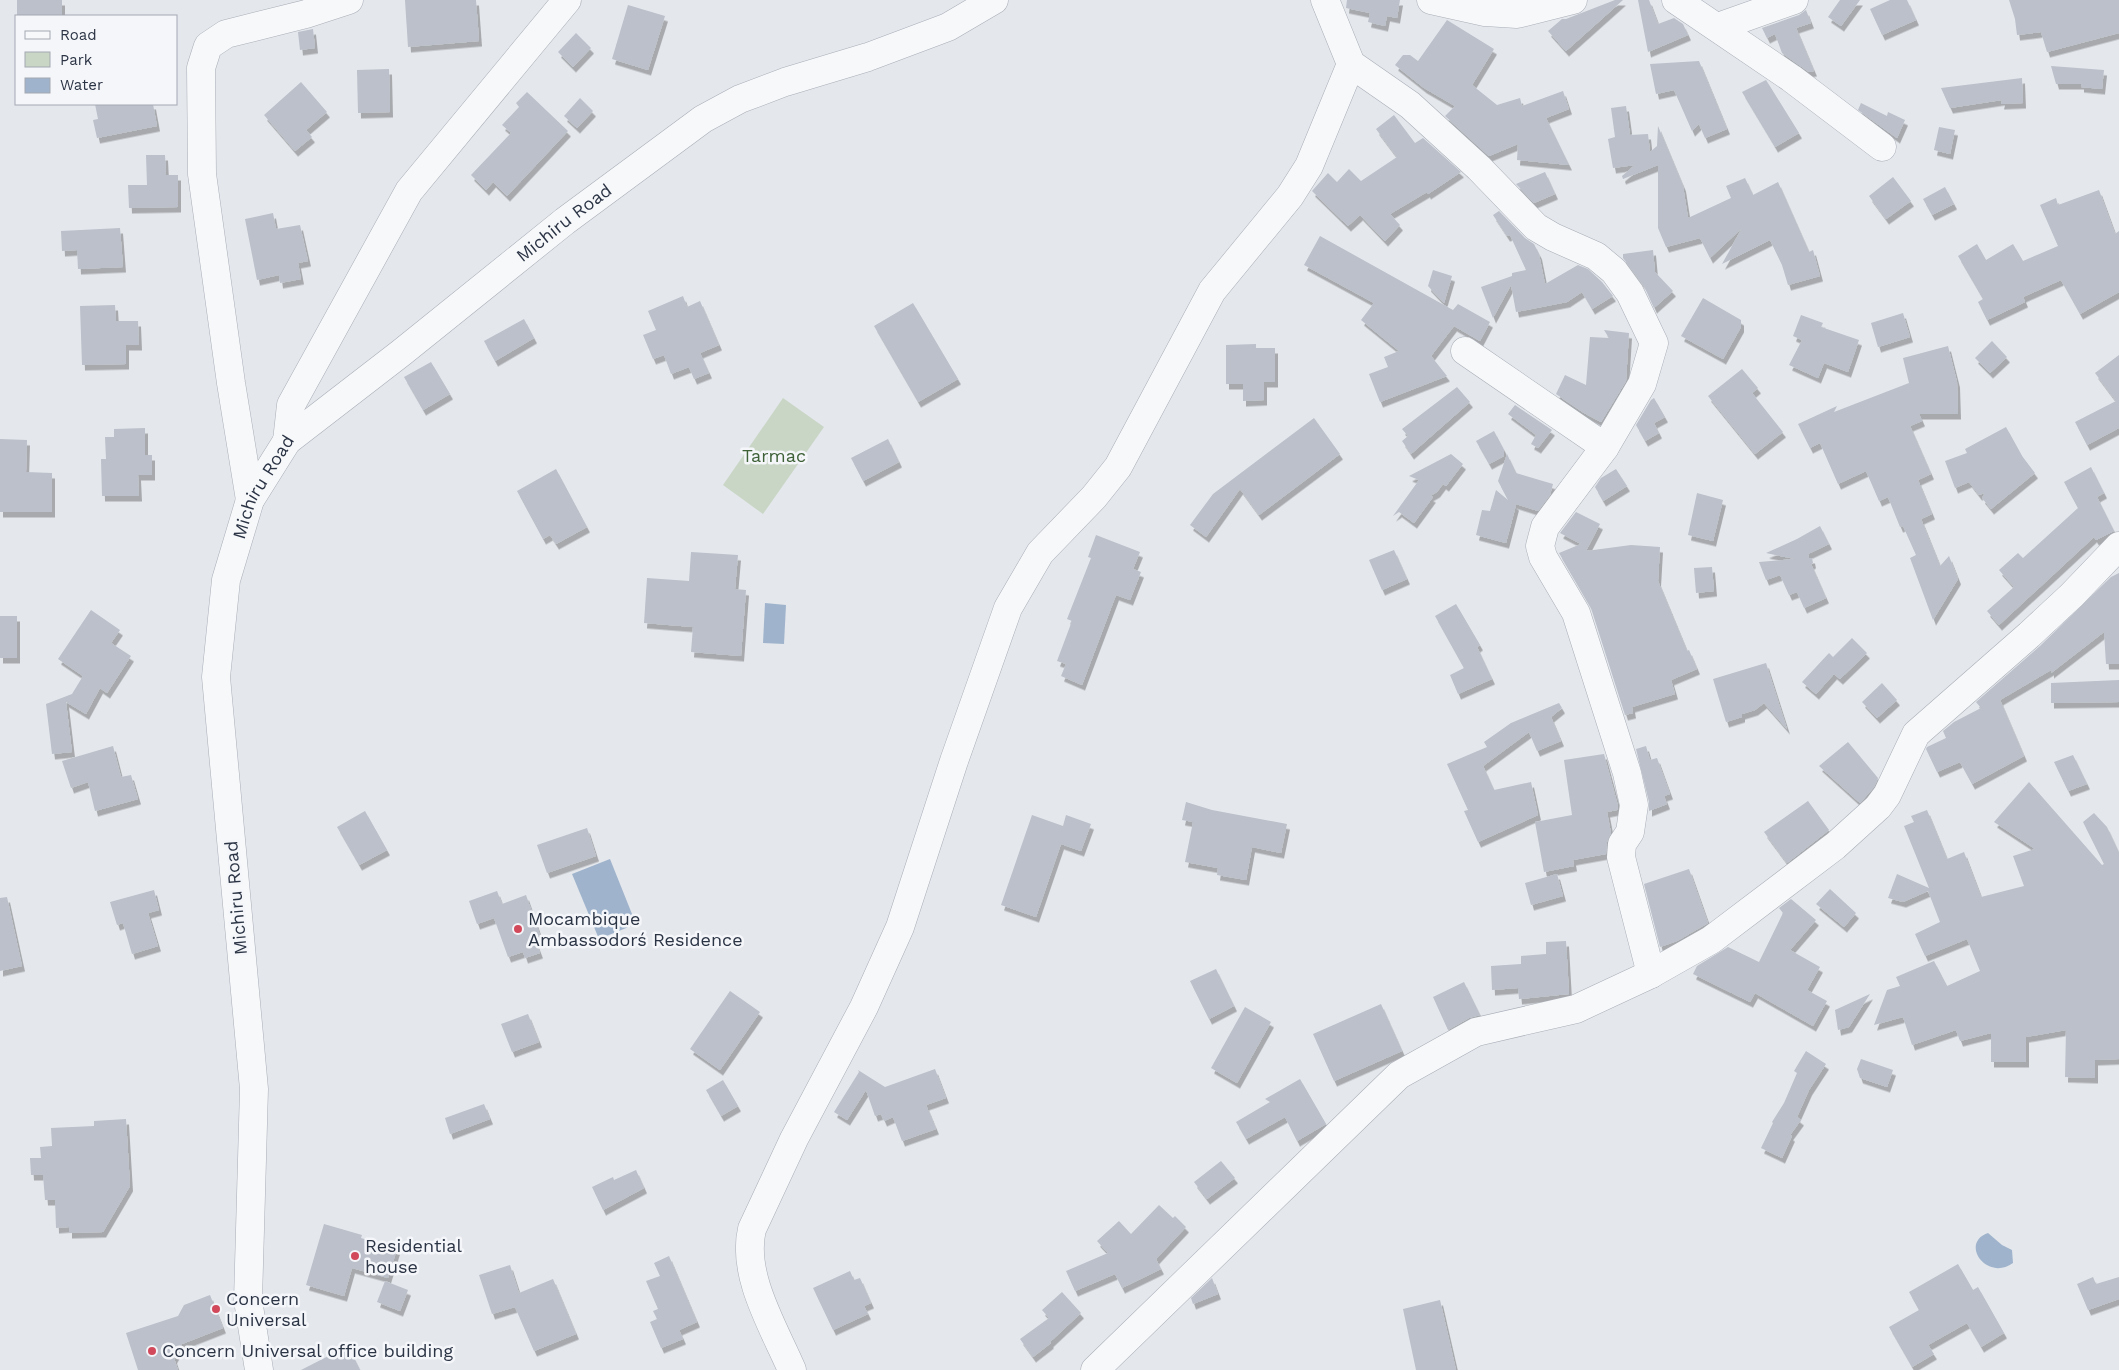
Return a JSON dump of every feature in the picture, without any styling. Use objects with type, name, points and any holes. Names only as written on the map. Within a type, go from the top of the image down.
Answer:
[{"type":"street","points":[[250,500],[231,383],[202,174],[201,68],[208,46],[226,34],[306,14],[349,0]]},
{"type":"street","points":[[287,441],[291,405],[409,191],[567,0]]},
{"type":"street","name":"Michiru Road","points":[[259,1370],[248,1300],[254,1089],[216,677],[226,580],[250,500],[287,441],[401,353],[565,221],[703,119],[740,99],[785,82],[868,57],[948,27],[994,0]]},
{"type":"street","points":[[1326,0],[1351,64],[1410,105],[1478,168],[1536,227],[1553,237],[1596,256],[1614,271],[1630,293],[1654,342],[1642,384],[1605,447],[1545,527],[1540,546],[1544,557],[1576,613],[1627,773],[1634,805],[1630,832],[1622,844],[1621,857],[1651,974]]},
{"type":"street","points":[[1431,0],[1485,12],[1517,14],[1573,0]]},
{"type":"street","points":[[1676,0],[1791,78],[1882,147]]},
{"type":"street","points":[[1718,27],[1794,0]]},
{"type":"street","points":[[792,1370],[756,1287],[750,1261],[749,1242],[752,1229],[794,1139],[864,1007],[900,927],[954,761],[1008,608],[1040,553],[1094,497],[1118,467],[1212,291],[1290,196],[1309,166],[1351,64]]},
{"type":"street","points":[[1465,351],[1605,447]]},
{"type":"street","points":[[1094,1370],[1399,1075],[1476,1032],[1576,1009],[1651,974],[1711,940],[1835,846],[1878,807],[1887,795],[1916,734],[2029,635],[2072,595],[2119,546]]},
{"type":"green space","name":"Tarmac","points":[[783,398],[824,427],[763,514],[723,485]]},
{"type":"water","points":[[765,603],[786,605],[784,644],[763,643]]},
{"type":"water","points":[[610,859],[636,924],[599,939],[572,874]]},
{"type":"water","points":[[1988,1233],[2002,1245],[2012,1250],[2013,1263],[2003,1268],[1994,1268],[1980,1259],[1976,1252],[1976,1245],[1980,1238]]},
{"type":"building","points":[[17,0],[62,0],[62,15],[17,15]]},
{"type":"building","points":[[405,0],[476,0],[479,41],[408,47]]},
{"type":"building","points":[[1347,0],[1400,0],[1397,18],[1387,16],[1385,26],[1368,22],[1370,13],[1346,8]]},
{"type":"building","points":[[1615,0],[1623,0],[1566,51],[1548,31],[1562,19]]},
{"type":"building","points":[[1638,0],[1649,0],[1658,24],[1674,18],[1683,24],[1688,35],[1648,52]]},
{"type":"building","points":[[1840,0],[1860,0],[1841,26],[1828,17]]},
{"type":"building","points":[[1890,0],[1907,0],[1916,20],[1882,35],[1870,9]]},
{"type":"building","points":[[2009,0],[2119,0],[2119,33],[2047,52],[2041,32],[2017,35],[2015,19]]},
{"type":"building","points":[[628,5],[665,16],[648,70],[612,59]]},
{"type":"building","points":[[1806,10],[1811,23],[1796,28],[1814,71],[1809,72],[1782,53],[1775,34],[1767,38],[1762,28],[1799,15]]},
{"type":"building","points":[[1447,20],[1494,49],[1472,85],[1497,105],[1520,98],[1522,106],[1563,91],[1569,109],[1546,118],[1569,165],[1517,160],[1518,144],[1489,156],[1445,116],[1455,106],[1424,88],[1395,65],[1403,55],[1410,55],[1418,61]]},
{"type":"building","points":[[313,29],[315,48],[300,50],[298,32]]},
{"type":"building","points":[[576,33],[591,48],[573,67],[558,52]]},
{"type":"building","points":[[1699,61],[1727,129],[1705,138],[1699,124],[1692,131],[1674,90],[1656,94],[1650,64]]},
{"type":"building","points":[[2051,66],[2104,70],[2102,89],[2081,87],[2081,84],[2056,84]]},
{"type":"building","points":[[389,69],[390,112],[358,113],[357,70]]},
{"type":"building","points":[[2022,78],[2023,103],[2001,104],[2002,100],[1950,108],[1941,88]]},
{"type":"building","points":[[1766,80],[1799,133],[1775,147],[1742,92]]},
{"type":"building","points":[[301,82],[327,112],[306,130],[312,137],[295,151],[264,115]]},
{"type":"building","points":[[527,92],[568,131],[507,196],[493,182],[486,190],[471,175],[511,133],[502,125],[519,107],[516,103]]},
{"type":"building","points":[[580,98],[593,111],[577,128],[564,116]]},
{"type":"building","points":[[1861,103],[1887,116],[1888,112],[1905,120],[1897,138],[1858,110]]},
{"type":"building","points":[[95,105],[153,105],[157,126],[97,138],[93,120],[98,119]]},
{"type":"building","points":[[1626,106],[1630,135],[1648,134],[1650,152],[1657,146],[1658,126],[1683,186],[1688,218],[1731,198],[1726,186],[1745,178],[1753,195],[1778,182],[1809,252],[1813,250],[1820,276],[1788,285],[1782,265],[1770,240],[1722,264],[1742,228],[1710,258],[1700,238],[1666,247],[1658,228],[1658,165],[1623,179],[1622,176],[1635,165],[1613,168],[1608,139],[1615,137],[1611,108]]},
{"type":"building","points":[[1394,115],[1415,143],[1423,138],[1461,172],[1428,194],[1427,192],[1390,214],[1400,225],[1385,241],[1360,215],[1348,226],[1312,191],[1328,173],[1337,182],[1349,169],[1361,181],[1397,157],[1376,129]]},
{"type":"building","points":[[1939,127],[1955,130],[1950,154],[1934,150]]},
{"type":"building","points":[[146,155],[165,155],[166,175],[178,175],[178,207],[129,208],[128,185],[147,185]]},
{"type":"building","points":[[1545,172],[1555,194],[1534,203],[1516,184]]},
{"type":"building","points":[[1893,177],[1911,201],[1886,219],[1869,196]]},
{"type":"building","points":[[1945,187],[1954,204],[1932,215],[1923,199]]},
{"type":"building","points":[[2099,190],[2115,234],[2119,231],[2119,292],[2080,314],[2061,280],[2023,297],[2025,302],[1987,320],[1978,302],[1983,299],[1958,256],[1977,244],[1986,260],[2013,244],[2023,261],[2058,246],[2040,205],[2056,198],[2058,205]]},
{"type":"building","points":[[1499,211],[1525,238],[1534,244],[1539,254],[1545,284],[1578,265],[1588,269],[1613,296],[1592,309],[1582,292],[1567,302],[1516,312],[1511,285],[1493,318],[1481,287],[1512,276],[1512,273],[1526,270],[1510,235],[1507,236],[1493,215]]},
{"type":"building","points":[[273,213],[276,229],[300,225],[308,261],[298,263],[301,279],[280,283],[279,275],[257,280],[245,219]]},
{"type":"building","points":[[120,228],[123,267],[78,269],[77,250],[62,251],[61,231]]},
{"type":"building","points":[[1320,236],[1453,310],[1458,304],[1490,322],[1480,341],[1454,326],[1431,356],[1447,376],[1380,402],[1369,374],[1388,367],[1384,357],[1399,351],[1361,320],[1374,303],[1304,265]]},
{"type":"building","points":[[1653,250],[1655,272],[1673,291],[1654,308],[1644,286],[1623,258],[1623,254]]},
{"type":"building","points":[[1433,270],[1452,276],[1444,303],[1428,286]]},
{"type":"building","points":[[683,296],[687,307],[700,301],[719,345],[700,353],[709,373],[694,379],[689,367],[671,374],[664,355],[653,359],[643,335],[656,330],[648,311]]},
{"type":"building","points":[[1703,298],[1741,320],[1741,327],[1723,359],[1681,336]]},
{"type":"building","points":[[913,303],[958,379],[918,402],[874,326]]},
{"type":"building","points":[[115,305],[116,321],[138,321],[139,345],[126,345],[126,364],[82,365],[80,306]]},
{"type":"building","points":[[1903,313],[1910,337],[1878,347],[1871,323]]},
{"type":"building","points":[[1801,315],[1823,323],[1821,327],[1859,340],[1848,372],[1824,363],[1818,378],[1789,365],[1802,340],[1793,336]]},
{"type":"building","points":[[524,319],[534,338],[495,361],[484,341]]},
{"type":"building","points":[[1604,330],[1629,333],[1626,381],[1601,422],[1556,394],[1565,375],[1586,385],[1590,337],[1609,338]]},
{"type":"building","points":[[1992,341],[2007,357],[1990,373],[1975,358]]},
{"type":"building","points":[[1256,344],[1256,348],[1275,348],[1275,382],[1264,382],[1264,400],[1243,401],[1243,384],[1226,384],[1226,345]]},
{"type":"building","points":[[1948,346],[1957,382],[1958,414],[1919,414],[1922,421],[1910,426],[1931,474],[1918,480],[1932,514],[1921,519],[1940,566],[1949,556],[1958,579],[1933,620],[1910,558],[1916,555],[1903,526],[1900,527],[1888,497],[1879,501],[1866,471],[1838,484],[1820,443],[1810,448],[1798,424],[1837,406],[1834,412],[1909,383],[1903,358]]},
{"type":"building","points":[[2119,355],[2119,428],[2087,445],[2075,422],[2116,401],[2095,373]]},
{"type":"building","points":[[431,362],[450,394],[423,410],[404,377]]},
{"type":"building","points":[[1742,369],[1758,388],[1752,393],[1783,432],[1755,454],[1708,396]]},
{"type":"building","points":[[1457,387],[1470,402],[1411,454],[1402,441],[1408,436],[1402,429]]},
{"type":"building","points":[[1654,398],[1665,417],[1654,423],[1659,433],[1645,441],[1636,425]]},
{"type":"building","points":[[1515,405],[1552,430],[1538,448],[1531,444],[1536,435],[1508,414]]},
{"type":"building","points":[[1314,418],[1340,454],[1259,515],[1240,489],[1206,537],[1190,525],[1213,494]]},
{"type":"building","points":[[2006,427],[2022,456],[2035,473],[1991,509],[1982,498],[1985,493],[1979,495],[1969,482],[1955,488],[1945,461],[1967,453],[1965,449]]},
{"type":"building","points":[[145,428],[145,455],[152,455],[152,475],[138,475],[139,496],[102,496],[101,459],[106,459],[105,437],[114,437],[114,429]]},
{"type":"building","points":[[1494,431],[1504,450],[1504,456],[1489,464],[1476,441]]},
{"type":"building","points":[[0,439],[27,440],[26,472],[52,473],[52,512],[0,512]]},
{"type":"building","points":[[888,439],[899,462],[863,481],[851,458]]},
{"type":"building","points":[[1451,454],[1463,464],[1446,486],[1443,484],[1437,492],[1430,496],[1433,497],[1414,523],[1399,512],[1393,516],[1419,480],[1409,476]]},
{"type":"building","points":[[1507,454],[1516,473],[1553,484],[1550,495],[1538,511],[1513,503],[1516,505],[1506,543],[1476,535],[1482,510],[1490,511],[1496,490],[1508,500],[1498,481]]},
{"type":"building","points":[[2091,467],[2104,493],[2097,497],[2114,531],[2096,540],[2094,537],[1999,625],[1987,611],[2014,587],[1999,570],[2018,553],[2023,558],[2078,508],[2064,482]]},
{"type":"building","points":[[556,469],[587,527],[556,544],[550,535],[543,539],[517,491]]},
{"type":"building","points":[[1616,469],[1627,486],[1603,501],[1595,487],[1601,478]]},
{"type":"building","points":[[1697,493],[1723,500],[1713,541],[1688,535]]},
{"type":"building","points":[[1576,512],[1600,524],[1586,551],[1631,545],[1660,547],[1658,581],[1687,651],[1689,650],[1697,669],[1671,680],[1675,694],[1632,707],[1633,713],[1625,715],[1591,608],[1559,553],[1581,544],[1560,533]]},
{"type":"building","points":[[1820,526],[1829,544],[1808,554],[1809,558],[1812,558],[1813,563],[1811,564],[1826,598],[1804,608],[1797,592],[1789,595],[1780,575],[1766,580],[1759,562],[1795,559],[1766,553]]},
{"type":"building","points":[[1096,535],[1140,552],[1133,569],[1141,572],[1130,600],[1116,595],[1082,685],[1061,676],[1066,664],[1057,661],[1072,621],[1067,619],[1091,558],[1088,557]]},
{"type":"building","points":[[1394,550],[1407,579],[1382,590],[1369,560]]},
{"type":"building","points":[[691,552],[738,555],[735,589],[746,590],[741,656],[691,652],[693,627],[644,623],[647,578],[689,581]]},
{"type":"building","points":[[1712,567],[1714,591],[1696,593],[1694,568]]},
{"type":"building","points":[[2119,573],[2119,664],[2106,664],[2104,632],[2051,673],[2051,670],[2000,700],[2024,756],[1972,784],[1960,762],[1937,772],[1926,749],[1927,747],[1946,738],[1943,731],[1954,722],[1981,708],[1976,702],[2040,646],[2111,577]]},
{"type":"building","points":[[1456,604],[1480,645],[1477,647],[1492,679],[1458,694],[1450,675],[1464,668],[1435,616]]},
{"type":"building","points":[[91,610],[120,630],[111,643],[131,656],[107,693],[100,688],[86,714],[66,702],[72,752],[52,754],[46,704],[72,694],[83,676],[58,659]]},
{"type":"building","points":[[0,616],[17,616],[17,658],[0,658]]},
{"type":"building","points":[[1852,638],[1867,653],[1840,679],[1834,674],[1816,694],[1802,682],[1829,653],[1833,657]]},
{"type":"building","points":[[1766,663],[1787,729],[1764,703],[1755,710],[1742,714],[1742,717],[1726,722],[1713,679]]},
{"type":"building","points":[[2119,680],[2119,702],[2051,703],[2051,683]]},
{"type":"building","points":[[1882,683],[1897,700],[1877,718],[1862,702]]},
{"type":"building","points":[[1559,703],[1562,708],[1551,717],[1561,741],[1537,751],[1529,732],[1483,766],[1494,790],[1531,782],[1538,815],[1478,842],[1464,811],[1468,810],[1447,764],[1487,747],[1484,742],[1511,723]]},
{"type":"building","points":[[1848,742],[1878,778],[1874,787],[1860,803],[1819,766]]},
{"type":"building","points":[[113,746],[121,777],[131,775],[138,799],[95,811],[88,782],[71,788],[62,761]]},
{"type":"building","points":[[1646,746],[1650,760],[1657,758],[1670,794],[1664,796],[1667,804],[1649,811],[1649,802],[1636,749]]},
{"type":"building","points":[[1604,754],[1618,806],[1617,810],[1607,812],[1611,833],[1607,842],[1606,854],[1573,860],[1574,866],[1544,872],[1535,822],[1572,815],[1564,760]]},
{"type":"building","points":[[2073,755],[2087,784],[2068,791],[2054,762]]},
{"type":"building","points":[[2029,782],[2102,865],[2104,864],[2083,822],[2094,813],[2107,827],[2119,853],[2119,1059],[2095,1060],[2095,1078],[2065,1077],[2066,1030],[2026,1037],[2026,1062],[1991,1062],[1991,1033],[1960,1041],[1956,1030],[1912,1045],[1903,1017],[1874,1025],[1887,990],[1900,986],[1896,977],[1934,961],[1947,986],[1980,971],[1967,939],[1925,956],[1915,934],[1940,922],[1928,891],[1903,902],[1888,898],[1897,874],[1929,888],[1904,826],[1914,822],[1911,816],[1927,810],[1947,859],[1964,852],[1981,897],[2024,886],[2013,856],[2035,849],[1994,822]]},
{"type":"building","points":[[1808,801],[1829,830],[1787,863],[1764,832]]},
{"type":"building","points":[[1186,802],[1212,810],[1287,824],[1281,853],[1252,847],[1246,880],[1217,875],[1218,868],[1185,862],[1193,822],[1182,820]]},
{"type":"building","points":[[365,811],[387,850],[359,865],[337,827]]},
{"type":"building","points":[[1032,815],[1063,826],[1066,815],[1091,824],[1081,851],[1061,844],[1036,917],[1001,905]]},
{"type":"building","name":"Mocambique Ambassodorś Residence","points":[[587,828],[596,856],[547,873],[537,845]]},
{"type":"building","points":[[1689,869],[1708,923],[1677,941],[1660,947],[1644,884]]},
{"type":"building","points":[[1557,874],[1563,896],[1531,905],[1525,883]]},
{"type":"building","points":[[1830,889],[1856,913],[1844,927],[1816,904]]},
{"type":"building","points":[[154,890],[159,910],[148,913],[158,946],[132,954],[123,923],[117,925],[110,902]]},
{"type":"building","name":"Mocambique Ambassodorś Residence","points":[[497,891],[502,904],[526,895],[540,935],[534,937],[540,953],[525,958],[523,952],[508,957],[494,918],[477,924],[469,901]]},
{"type":"building","points":[[7,897],[22,966],[0,971],[0,898]]},
{"type":"building","points":[[1791,899],[1816,920],[1790,950],[1820,967],[1807,990],[1827,1001],[1813,1026],[1755,993],[1750,1002],[1693,974],[1697,966],[1728,947],[1759,962],[1783,913],[1779,908]]},
{"type":"building","points":[[1566,941],[1569,994],[1519,999],[1518,988],[1492,990],[1491,966],[1521,964],[1521,956],[1546,954],[1546,942]]},
{"type":"building","points":[[1216,969],[1234,1006],[1209,1019],[1190,981]]},
{"type":"building","points":[[1464,982],[1480,1015],[1469,1018],[1448,1030],[1433,997]]},
{"type":"building","points":[[730,991],[760,1012],[720,1070],[690,1049]]},
{"type":"building","points":[[1870,994],[1849,1027],[1838,1030],[1835,1010]]},
{"type":"building","points":[[1381,1004],[1402,1051],[1334,1081],[1313,1034]]},
{"type":"building","points":[[1245,1007],[1271,1022],[1237,1083],[1211,1068]]},
{"type":"building","points":[[528,1014],[539,1042],[512,1052],[501,1024]]},
{"type":"building","points":[[1806,1051],[1826,1064],[1809,1090],[1797,1117],[1801,1120],[1790,1135],[1792,1136],[1782,1158],[1761,1148],[1797,1073],[1794,1071]]},
{"type":"building","points":[[1861,1059],[1893,1070],[1887,1087],[1860,1078],[1857,1069]]},
{"type":"building","points":[[935,1069],[946,1098],[926,1105],[936,1129],[902,1141],[893,1117],[884,1121],[881,1114],[875,1116],[866,1090],[847,1120],[834,1112],[859,1072],[858,1070],[885,1087]]},
{"type":"building","points":[[1300,1079],[1326,1124],[1297,1141],[1285,1117],[1246,1139],[1236,1122],[1270,1102],[1265,1099]]},
{"type":"building","points":[[723,1080],[738,1106],[721,1116],[706,1090]]},
{"type":"building","points":[[484,1104],[490,1119],[450,1134],[445,1118]]},
{"type":"building","points":[[126,1119],[130,1186],[103,1232],[69,1233],[69,1227],[56,1228],[55,1200],[45,1200],[43,1175],[31,1175],[30,1158],[41,1158],[40,1147],[52,1146],[51,1128],[94,1126],[94,1121]]},
{"type":"building","points":[[1221,1161],[1235,1178],[1207,1199],[1194,1182]]},
{"type":"building","points":[[636,1170],[644,1188],[603,1210],[592,1187],[613,1177],[614,1180]]},
{"type":"building","points":[[1159,1205],[1173,1218],[1175,1216],[1186,1227],[1156,1259],[1161,1269],[1122,1288],[1115,1274],[1075,1291],[1066,1271],[1108,1253],[1097,1241],[1119,1221],[1131,1234]]},
{"type":"building","name":"Residential house","points":[[324,1224],[362,1235],[361,1238],[397,1249],[388,1278],[352,1268],[344,1296],[306,1285]]},
{"type":"building","points":[[669,1256],[697,1322],[679,1330],[683,1339],[661,1348],[650,1322],[657,1319],[653,1311],[658,1309],[646,1281],[660,1276],[654,1263]]},
{"type":"building","points":[[1958,1264],[1973,1290],[1978,1287],[2004,1333],[1981,1347],[1967,1323],[1928,1345],[1934,1354],[1912,1367],[1889,1327],[1919,1310],[1909,1292]]},
{"type":"building","points":[[510,1265],[519,1293],[553,1279],[576,1334],[534,1351],[515,1307],[492,1314],[479,1275]]},
{"type":"building","points":[[850,1271],[854,1280],[860,1278],[871,1303],[864,1306],[868,1314],[833,1330],[813,1288]]},
{"type":"building","points":[[2093,1277],[2096,1284],[2119,1277],[2119,1299],[2088,1310],[2077,1284]]},
{"type":"building","points":[[1212,1278],[1218,1294],[1193,1304],[1191,1298]]},
{"type":"building","points":[[385,1281],[408,1290],[400,1311],[377,1302]]},
{"type":"building","points":[[1062,1292],[1081,1313],[1051,1343],[1033,1357],[1020,1339],[1049,1318],[1042,1310]]},
{"type":"building","points":[[210,1295],[223,1328],[182,1344],[174,1358],[178,1370],[138,1370],[126,1333],[178,1316],[184,1305]]},
{"type":"building","points":[[1440,1300],[1456,1370],[1416,1370],[1403,1309]]},
{"type":"building","points":[[348,1346],[360,1370],[301,1370]]},
{"type":"place","name":"Mocambique Ambassodorś Residence","points":[[518,929]]},
{"type":"place","name":"Residential house","points":[[355,1256]]},
{"type":"place","name":"Concern Universal","points":[[216,1309]]},
{"type":"place","name":"Concern Universal office building","points":[[152,1351]]}]
